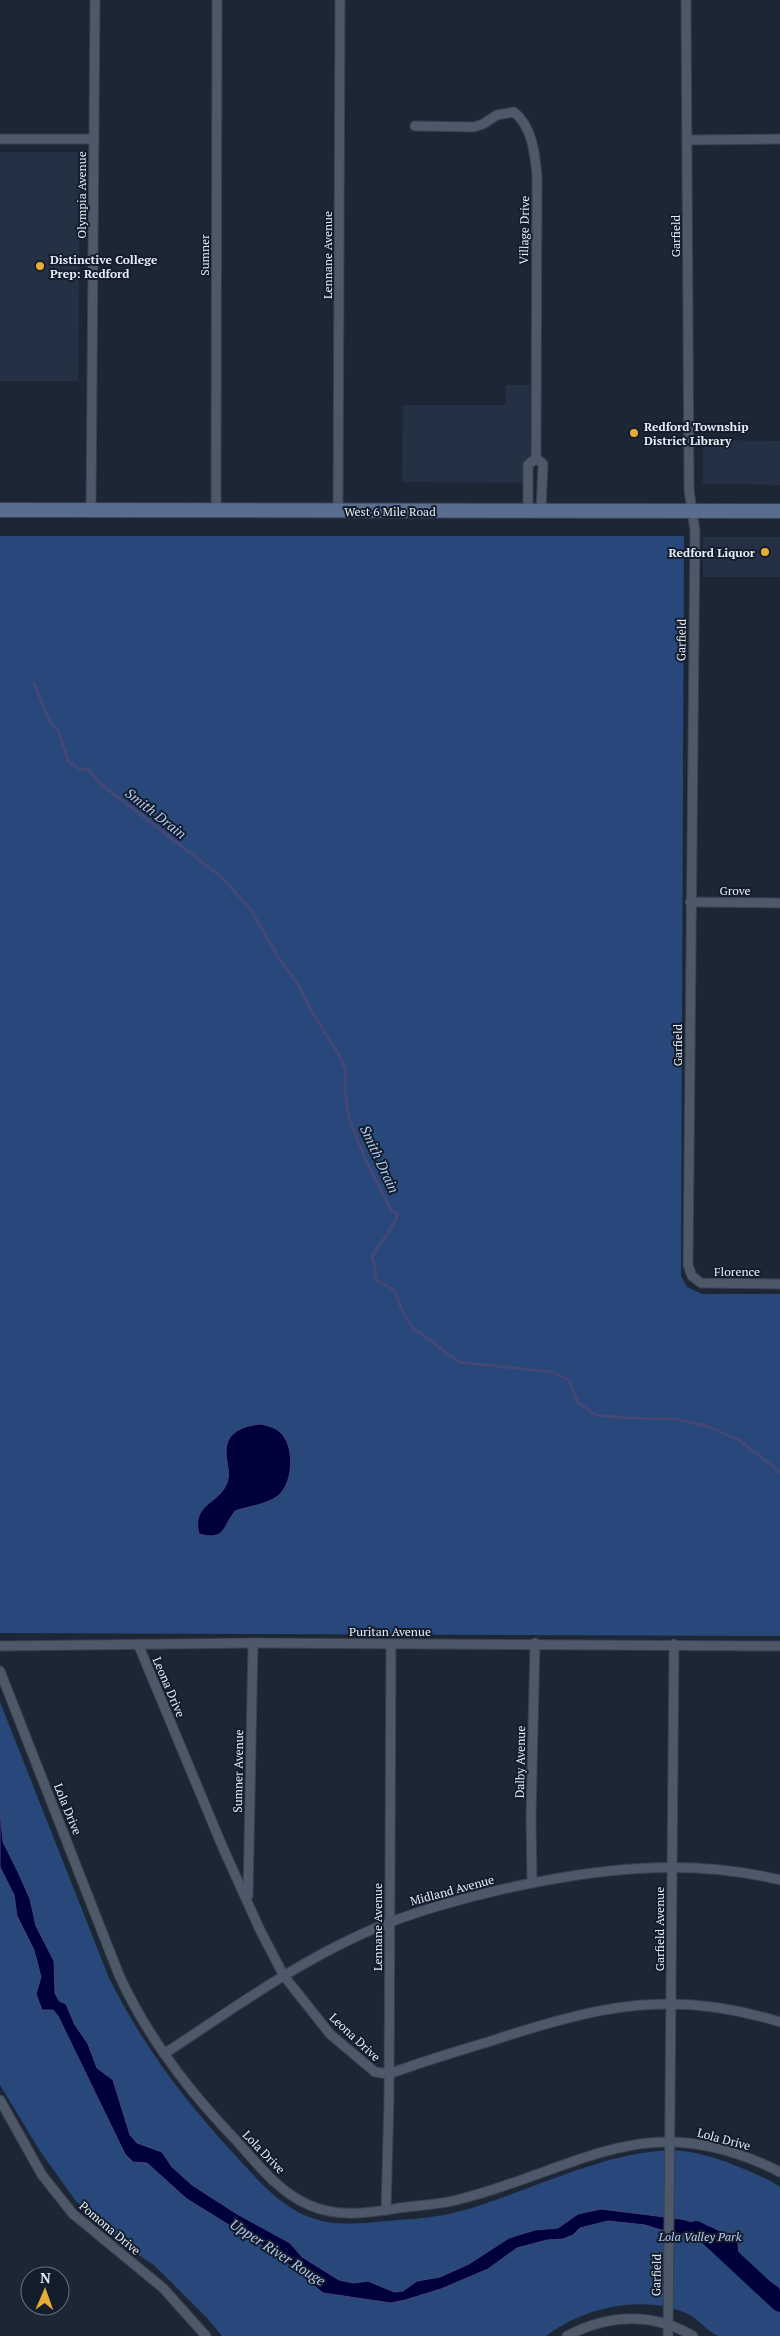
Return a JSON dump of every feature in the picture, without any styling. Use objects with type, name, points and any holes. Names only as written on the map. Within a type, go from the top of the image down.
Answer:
[{"type":"main road","name":"West 6 Mile Road","points":[[0,510],[780,511]]},
{"type":"street","name":"Olympia Avenue","points":[[91,510],[95,0]]},
{"type":"street","name":"Sumner","points":[[216,0],[216,511]]},
{"type":"street","name":"Lennane Avenue","points":[[338,511],[340,0]]},
{"type":"street","name":"Garfield","points":[[686,0],[689,490],[695,535],[688,1265],[694,1280]]},
{"type":"street","name":"Village Drive","points":[[415,126],[474,127],[483,124],[497,115],[514,112],[521,117],[534,150],[538,175],[536,458],[528,465],[534,511]]},
{"type":"street","points":[[0,139],[94,139]]},
{"type":"street","points":[[687,140],[780,139]]},
{"type":"street","name":"Village Drive","points":[[534,511],[543,464],[536,458]]},
{"type":"street","name":"Grove","points":[[690,902],[780,903]]},
{"type":"street","name":"Florence","points":[[694,1280],[706,1284],[780,1284]]},
{"type":"street","name":"Puritan Avenue","points":[[0,1646],[253,1643],[534,1643],[780,1646]]},
{"type":"street","name":"Sumner Avenue","points":[[248,1899],[253,1643]]},
{"type":"street","name":"Dalby Avenue","points":[[532,1882],[531,1817],[534,1643]]},
{"type":"street","name":"Leona Drive","points":[[138,1644],[223,1848],[248,1899],[260,1930],[284,1976],[330,2034],[375,2072],[389,2074],[565,2017],[631,2004],[711,2006],[780,2022]]},
{"type":"street","name":"Lennane Avenue","points":[[386,2210],[389,2074],[391,1644]]},
{"type":"street","name":"Garfield Avenue","points":[[669,2214],[674,1644]]},
{"type":"street","name":"Lola Drive","points":[[0,1671],[119,1975],[136,2008],[164,2054],[209,2112],[273,2180],[289,2194],[311,2206],[335,2212],[360,2214],[457,2200],[599,2152],[645,2142],[669,2140],[699,2143],[722,2149],[780,2172]]},
{"type":"street","name":"Midland Avenue","points":[[164,2054],[284,1976],[342,1944],[389,1923],[446,1902],[532,1882],[601,1871],[672,1867],[719,1869],[780,1880]]},
{"type":"street","name":"Pomona Drive","points":[[0,2100],[42,2175],[73,2214],[163,2288],[206,2336]]},
{"type":"street","name":"Garfield","points":[[668,2336],[669,2214]]},
{"type":"street","points":[[567,2336],[588,2327],[616,2320],[649,2318],[668,2323],[693,2336]]},
{"type":"shaded area","name":"Distinctive College Prep: Redford","points":[[0,152],[80,152],[78,381],[0,381]]},
{"type":"shaded area","points":[[506,385],[530,385],[530,483],[402,482],[403,405],[506,405]]},
{"type":"shaded area","points":[[703,440],[780,441],[780,485],[703,484]]},
{"type":"shaded area","points":[[703,537],[780,537],[780,577],[703,577]]},
{"type":"green space","points":[[0,536],[684,536],[681,1276],[687,1287],[702,1294],[780,1294],[780,1636],[0,1633]]},
{"type":"green space","name":"Lola Valley Park","points":[[0,1702],[109,1978],[122,2003],[150,2049],[182,2093],[216,2134],[270,2192],[300,2213],[331,2223],[360,2223],[421,2218],[453,2213],[480,2205],[571,2172],[633,2155],[663,2151],[690,2152],[704,2155],[753,2173],[780,2187],[780,2336],[719,2336],[688,2314],[671,2308],[633,2304],[595,2311],[561,2326],[546,2336],[222,2336],[206,2317],[155,2266],[117,2240],[75,2200],[40,2151],[0,2085]]},
{"type":"water","points":[[261,1424],[280,1432],[289,1448],[290,1474],[284,1489],[279,1495],[269,1501],[235,1511],[222,1532],[214,1536],[199,1534],[199,1516],[202,1510],[218,1496],[227,1483],[226,1446],[228,1441],[238,1430],[247,1426]]},
{"type":"water","points":[[0,1810],[3,1842],[30,1899],[36,1926],[54,1961],[55,1993],[59,2001],[66,2004],[75,2025],[88,2044],[97,2068],[113,2080],[130,2135],[137,2143],[162,2152],[172,2167],[192,2185],[237,2214],[290,2243],[302,2257],[339,2280],[354,2283],[368,2281],[394,2292],[403,2291],[417,2281],[440,2277],[469,2264],[509,2238],[535,2230],[558,2228],[578,2214],[601,2209],[681,2219],[712,2227],[732,2237],[738,2243],[739,2256],[753,2269],[780,2288],[780,2308],[753,2283],[736,2272],[731,2266],[729,2252],[724,2246],[707,2239],[645,2225],[608,2221],[580,2228],[573,2235],[563,2239],[547,2240],[517,2248],[488,2269],[441,2289],[405,2300],[391,2303],[323,2293],[279,2256],[187,2199],[147,2163],[133,2162],[125,2154],[58,2016],[53,2010],[42,2010],[36,1994],[41,1977],[34,1950],[17,1916],[14,1895],[0,1867]]},
{"type":"waterway","name":"Smith Drain","points":[[34,683],[50,722],[58,730],[69,762],[80,769],[88,769],[102,785],[219,875],[249,907],[277,955],[299,986],[309,1007],[339,1055],[346,1070],[345,1091],[349,1119],[368,1165],[391,1210],[398,1214],[372,1257],[375,1267],[375,1279],[395,1291],[401,1308],[412,1327],[459,1362],[552,1372],[569,1380],[578,1403],[596,1415],[676,1419],[707,1426],[739,1440],[780,1472]]},
{"type":"waterway","name":"Upper River Rouge","points":[[696,2230],[708,2236],[780,2303]]},
{"type":"place","name":"Distinctive College Prep: Redford","points":[[40,266]]},
{"type":"place","name":"Redford Township District Library","points":[[634,433]]},
{"type":"place","name":"Redford Liquor","points":[[765,552]]}]
